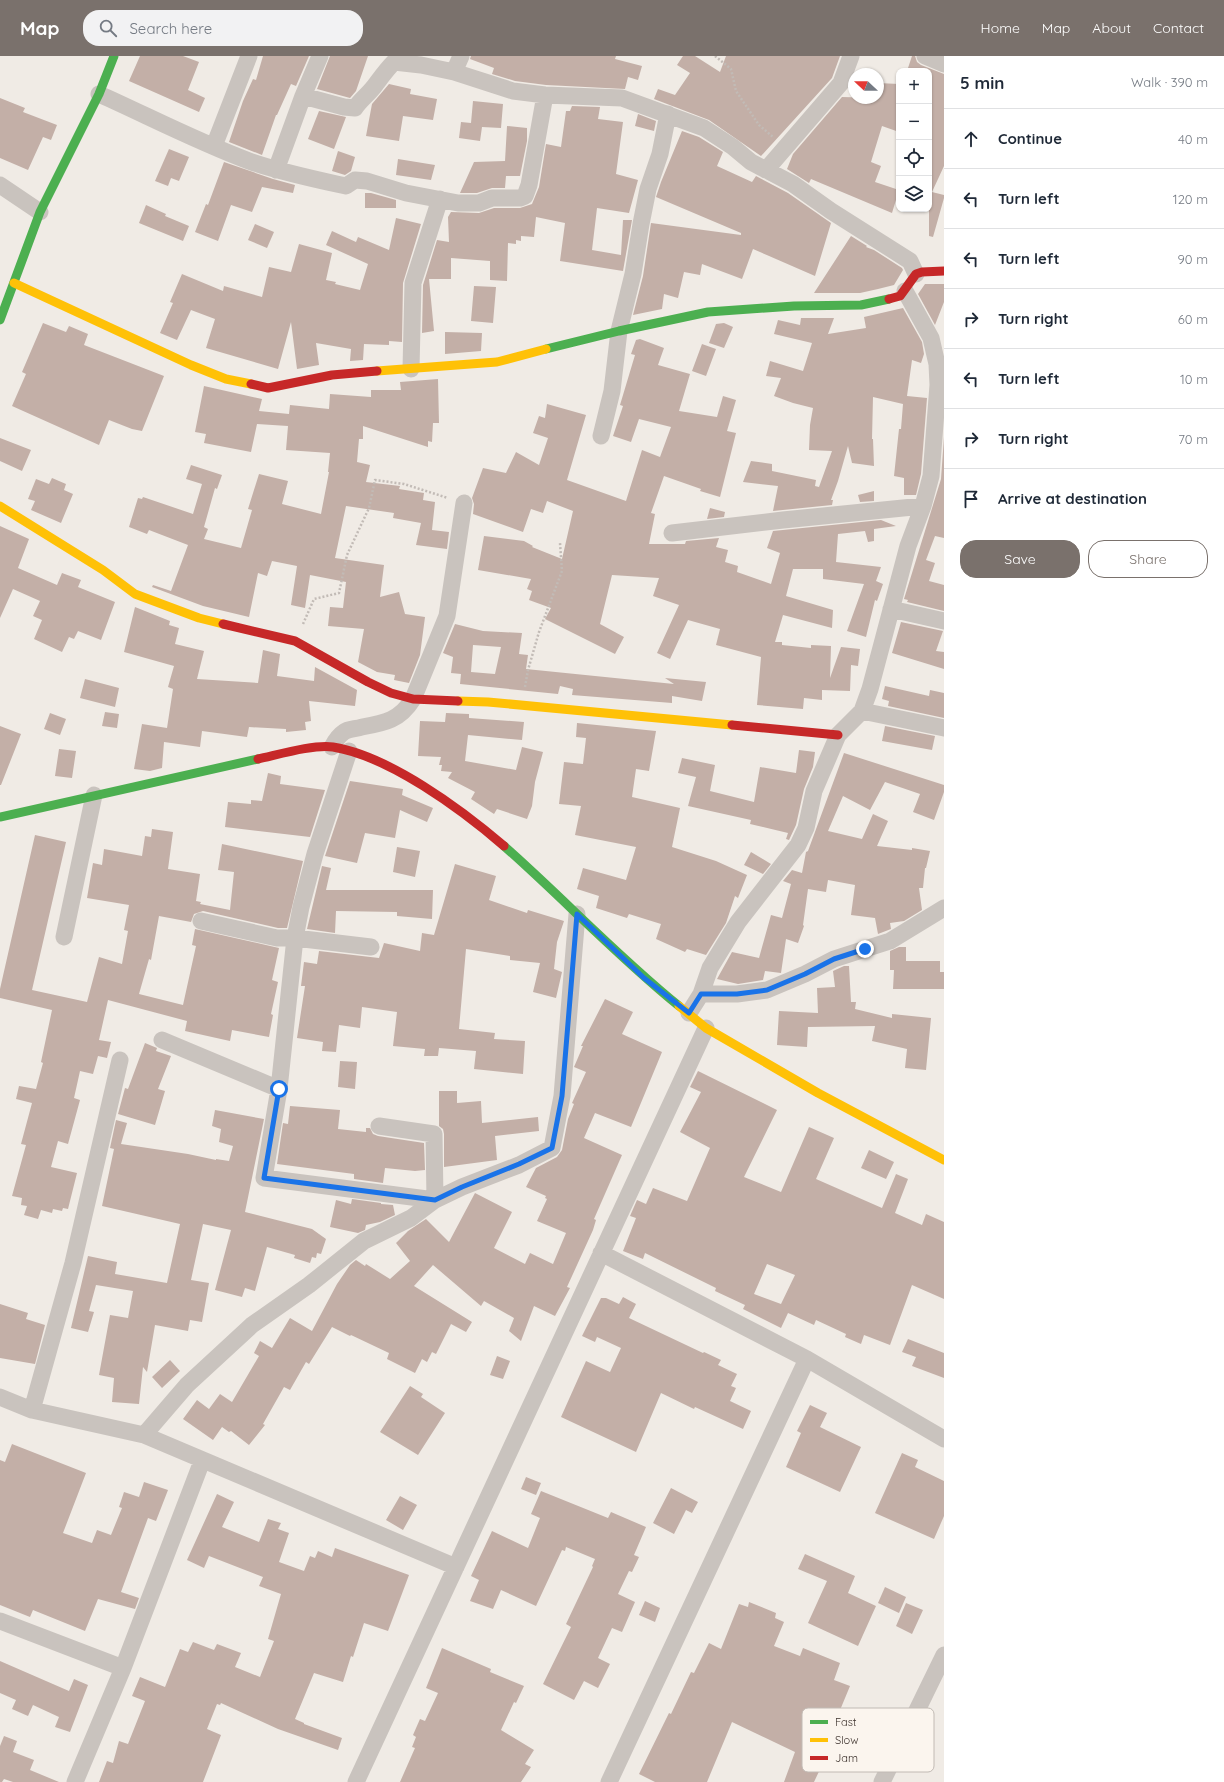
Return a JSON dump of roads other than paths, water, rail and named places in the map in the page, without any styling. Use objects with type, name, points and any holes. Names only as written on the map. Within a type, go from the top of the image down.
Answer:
[{"type":"street","points":[[0,320],[40,212],[98,94],[114,56]]},
{"type":"street","points":[[214,146],[249,56]]},
{"type":"street","points":[[276,170],[303,96],[320,56]]},
{"type":"street","points":[[454,72],[461,56]]},
{"type":"street","points":[[766,170],[784,147],[841,83],[851,56]]},
{"type":"street","points":[[925,56],[944,64]]},
{"type":"street","points":[[303,96],[344,107],[355,108],[361,99],[376,85],[394,59],[454,72],[513,91],[545,95],[622,98],[704,128],[733,146],[751,162],[793,184],[837,215],[910,261],[916,274]]},
{"type":"street","points":[[98,94],[249,161],[276,170],[346,186],[356,180],[367,181],[406,193],[458,203],[479,203],[492,198],[520,198],[525,196],[529,185],[545,95]]},
{"type":"street","points":[[602,436],[612,392],[619,331],[633,274],[648,189],[660,154],[668,114]]},
{"type":"street","points":[[0,185],[40,212]]},
{"type":"street","points":[[411,369],[413,283],[440,199]]},
{"type":"street","points":[[14,283],[191,365],[226,379],[268,388],[332,375],[496,362],[619,331],[708,312],[794,306],[861,304],[900,296],[916,274],[922,272],[944,272]]},
{"type":"street","points":[[689,1013],[701,994],[710,968],[738,922],[798,845],[806,828],[814,791],[838,734],[862,710],[870,689],[908,546],[923,506],[931,476],[938,385],[937,364],[931,338],[905,291]]},
{"type":"street","points":[[332,747],[337,738],[344,732],[396,718],[406,710],[413,699],[447,616],[464,503]]},
{"type":"street","points":[[0,506],[103,570],[136,594],[199,618],[295,641],[368,682],[391,693],[413,699],[488,702],[838,734]]},
{"type":"street","points":[[672,533],[923,506]]},
{"type":"street","points":[[891,609],[944,621]]},
{"type":"street","points":[[862,710],[944,728]]},
{"type":"street","points":[[0,817],[254,758],[300,750],[332,747],[363,755],[402,774],[447,800],[493,837],[548,885],[644,978],[706,1028],[818,1093],[944,1160]]},
{"type":"street","points":[[349,751],[315,854],[295,938],[279,1089],[264,1178],[435,1200]]},
{"type":"street","points":[[64,937],[94,795]]},
{"type":"street","points":[[701,994],[737,994],[767,990],[805,974],[834,959],[890,941],[944,908]]},
{"type":"street","points":[[144,1435],[187,1385],[252,1325],[309,1285],[364,1241],[412,1218],[435,1200],[462,1187],[519,1164],[552,1148],[562,1096],[577,914]]},
{"type":"street","points":[[201,921],[277,938],[295,938],[371,947]]},
{"type":"street","points":[[356,1782],[706,1028]]},
{"type":"street","points":[[162,1040],[279,1089]]},
{"type":"street","points":[[32,1410],[72,1263],[120,1060]]},
{"type":"street","points":[[379,1126],[434,1134],[435,1200]]},
{"type":"street","points":[[601,1253],[807,1359],[944,1439]]},
{"type":"street","points":[[609,1782],[807,1359]]},
{"type":"street","points":[[0,1397],[32,1410],[144,1435],[202,1461],[456,1567]]},
{"type":"street","points":[[75,1782],[123,1668],[202,1461]]},
{"type":"street","points":[[0,1621],[123,1668]]},
{"type":"street","points":[[918,1708],[944,1656]]},
{"type":"street","points":[[882,1782],[887,1772]]}]
